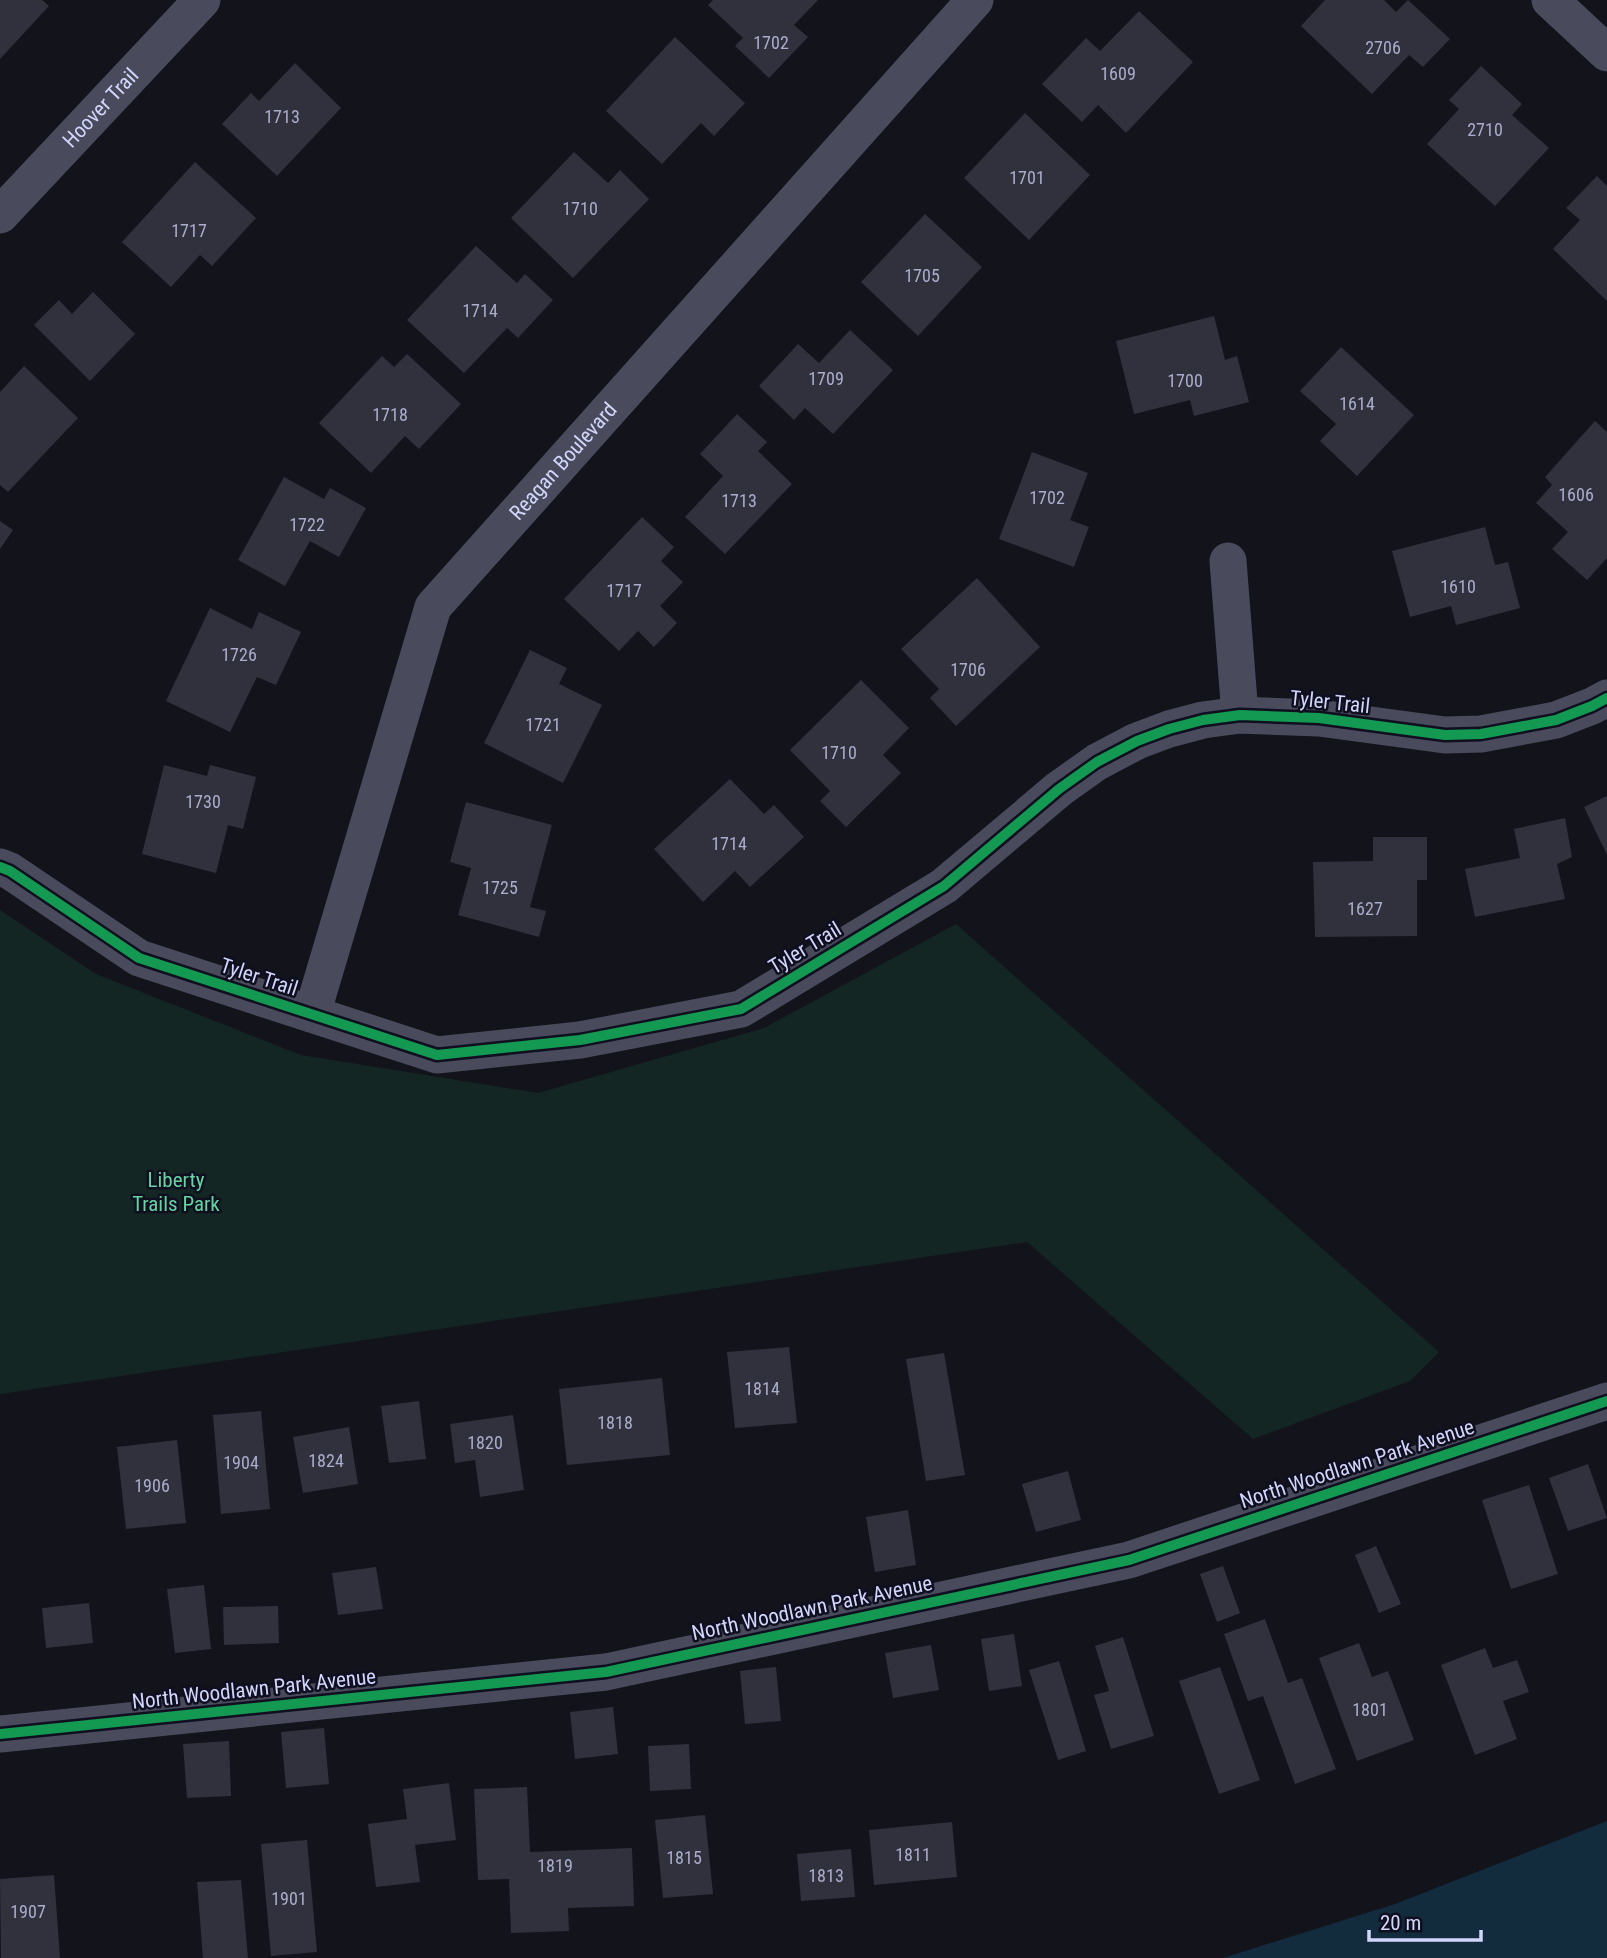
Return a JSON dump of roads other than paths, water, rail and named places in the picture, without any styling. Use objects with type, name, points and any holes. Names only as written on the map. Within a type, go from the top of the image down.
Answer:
[{"type":"street","name":"Hoover Trail","points":[[0,215],[202,0]]},
{"type":"street","points":[[1550,0],[1607,53]]},
{"type":"street","name":"Reagan Boulevard","points":[[312,1014],[433,607],[967,3]]},
{"type":"street","points":[[1228,561],[1240,715]]},
{"type":"street","name":"Tyler Trail","points":[[0,867],[10,871],[139,958],[437,1055],[580,1040],[741,1009],[944,886],[1059,789],[1097,762],[1137,741],[1169,729],[1203,720],[1240,715],[1319,718],[1445,735],[1481,734],[1556,720],[1607,698]]},
{"type":"street","name":"North Woodlawn Park Avenue","points":[[0,1734],[606,1672],[1129,1560],[1607,1401]]},
{"type":"water","points":[[1607,1821],[1607,1958],[1223,1958],[1395,1904]]},
{"type":"park label","name":"Liberty Trails Park","points":[[176,1192]]}]
